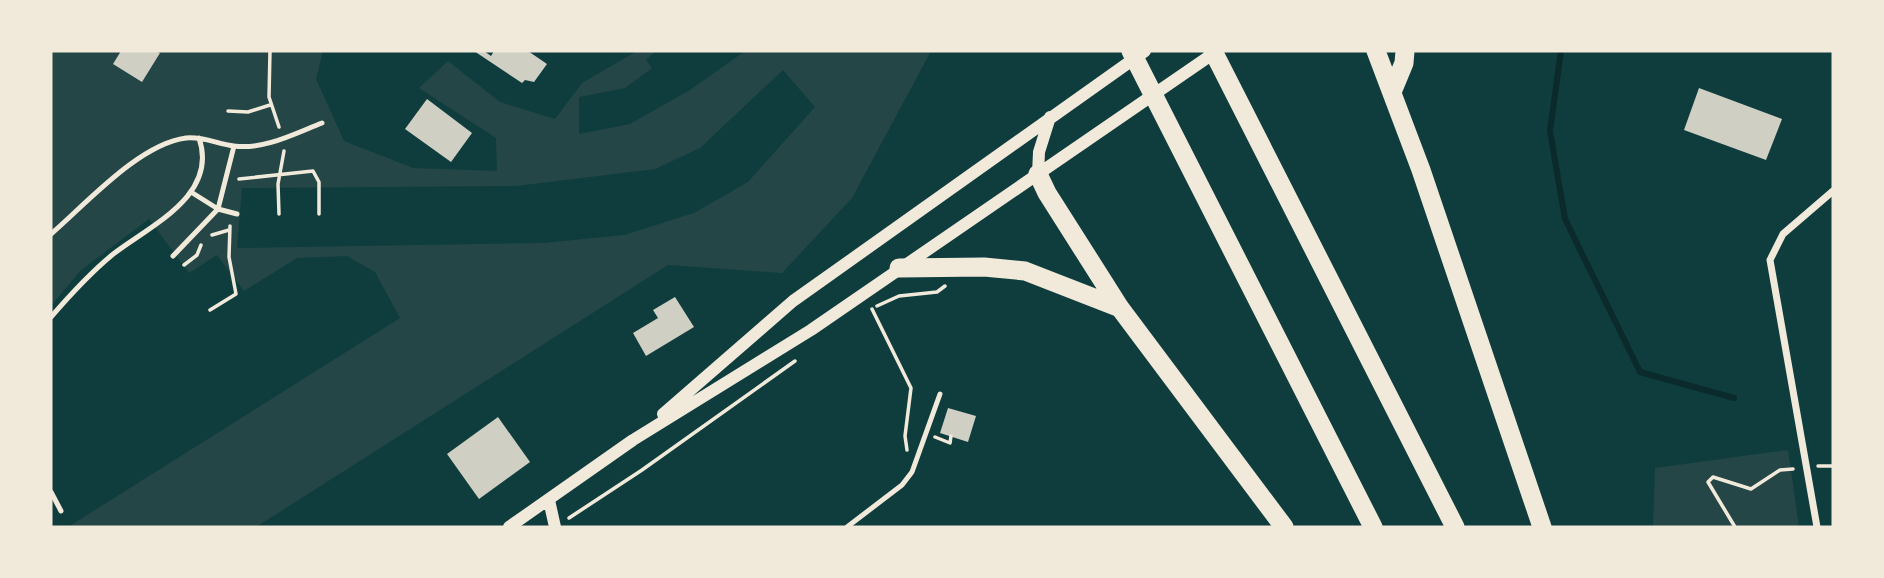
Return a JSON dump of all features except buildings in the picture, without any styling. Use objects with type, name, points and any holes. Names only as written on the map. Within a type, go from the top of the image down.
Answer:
[{"type":"highway","points":[[1131,51],[1373,527]]},
{"type":"highway","points":[[1215,51],[1455,527]]},
{"type":"highway","points":[[1376,51],[1542,527]]},
{"type":"highway","points":[[1392,92],[1404,63],[1405,51]]},
{"type":"highway","points":[[1038,174],[1047,193],[1120,308],[1284,527]]},
{"type":"highway","points":[[899,268],[984,267],[1025,271],[1120,308]]},
{"type":"street","points":[[633,440],[793,301],[1145,51]]},
{"type":"street","points":[[512,527],[633,440],[811,330],[1215,51]]},
{"type":"street","points":[[1038,174],[1039,152],[1050,117]]},
{"type":"street","points":[[1817,527],[1770,260],[1783,234],[1833,191]]},
{"type":"street","points":[[549,500],[559,525]]},
{"type":"lane","points":[[51,234],[135,161],[181,138],[199,138],[234,146],[272,142],[322,123]]},
{"type":"lane","points":[[51,317],[88,276],[116,253],[153,229],[191,192],[204,161],[199,138]]},
{"type":"lane","points":[[173,256],[218,209],[234,146]]},
{"type":"lane","points":[[191,192],[218,209],[234,213]]},
{"type":"lane","points":[[847,527],[902,485],[918,456],[940,394]]},
{"type":"lane","points":[[51,492],[61,511]]},
{"type":"path","points":[[269,97],[270,51]]},
{"type":"path","points":[[228,111],[247,113],[270,106]]},
{"type":"path","points":[[279,214],[280,176],[284,159]]},
{"type":"path","points":[[210,310],[236,294],[229,257],[235,178],[315,172],[319,182],[319,214]]},
{"type":"path","points":[[181,267],[197,256],[209,237],[229,230]]},
{"type":"path","points":[[863,314],[899,296],[937,292],[945,288],[948,278]]},
{"type":"path","points":[[872,309],[908,379],[911,396],[904,444],[918,456]]},
{"type":"path","points":[[559,525],[642,470],[800,357]]},
{"type":"path","points":[[941,440],[950,443],[951,436]]},
{"type":"path","points":[[1735,527],[1708,482],[1710,479],[1713,477],[1751,489],[1780,470],[1807,467]]},
{"type":"shaded area","points":[[51,51],[323,51],[316,79],[344,141],[413,168],[497,171],[496,138],[419,88],[448,61],[500,102],[555,119],[582,83],[637,51],[656,51],[646,60],[652,68],[625,88],[579,97],[579,134],[630,124],[690,90],[745,51],[931,51],[852,198],[782,273],[668,265],[256,527],[68,527],[400,318],[375,272],[347,256],[297,258],[244,291],[217,255],[189,273],[149,219],[80,271],[51,306]],"holes":[[[783,70],[815,107],[748,182],[694,213],[624,235],[544,243],[237,248],[242,188],[516,186],[655,169],[700,148]]]},
{"type":"shaded area","points":[[1788,450],[1799,527],[1653,527],[1655,468]]},
{"type":"waterway","points":[[1561,51],[1550,131],[1565,219],[1640,372],[1734,398]]}]
